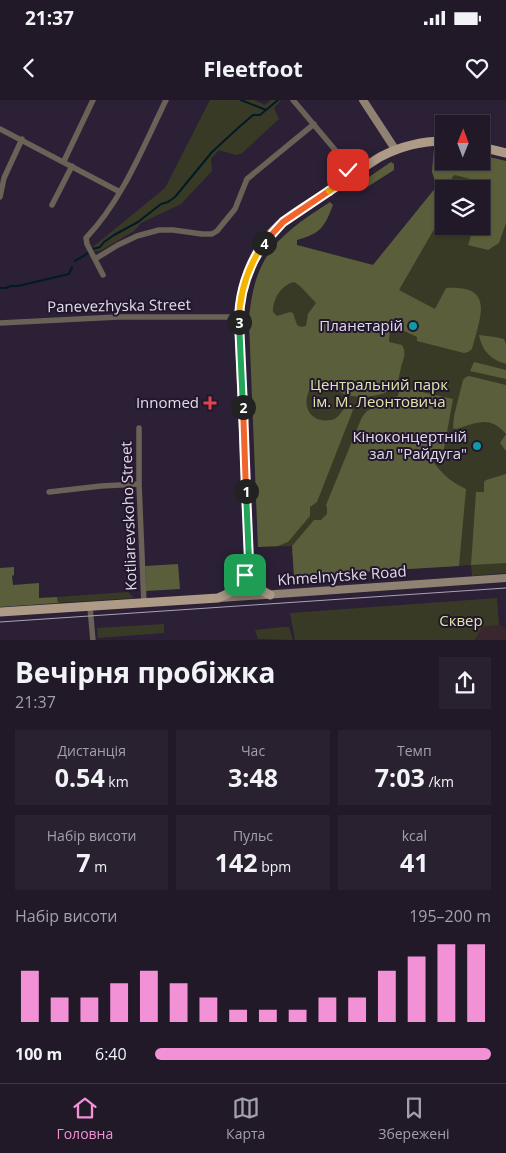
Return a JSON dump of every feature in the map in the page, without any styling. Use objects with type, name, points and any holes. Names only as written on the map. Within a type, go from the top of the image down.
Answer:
[{"type":"main road","points":[[363,100],[395,149]]},
{"type":"main road","points":[[218,598],[231,592],[242,582],[249,561],[239,318],[241,296],[246,278],[256,256],[267,238],[292,215],[351,176],[395,149],[435,141]]},
{"type":"main road","points":[[490,149],[506,153]]},
{"type":"main road","points":[[249,561],[256,586],[270,595]]},
{"type":"main road","name":"Khmelnytske Road","points":[[0,612],[144,604],[506,578]]},
{"type":"street","points":[[64,161],[93,100]]},
{"type":"street","points":[[103,275],[87,244],[86,238],[106,215],[120,192],[166,100]]},
{"type":"street","points":[[293,100],[336,150],[351,176]]},
{"type":"street","points":[[95,259],[137,236],[159,230],[202,234],[212,234],[217,231],[235,209],[247,179],[314,124]]},
{"type":"street","points":[[0,129],[120,192]]},
{"type":"street","points":[[0,197],[4,178],[22,139]]},
{"type":"street","points":[[52,204],[72,166]]},
{"type":"street","name":"Panevezhyska Street","points":[[0,323],[118,317],[239,318]]},
{"type":"street","name":"Kotliarevskoho Street","points":[[139,428],[139,484],[144,604]]},
{"type":"street","points":[[48,492],[139,484]]},
{"type":"street","points":[[90,607],[93,640]]},
{"type":"shaded area","points":[[499,625],[506,628],[506,640],[476,640],[482,627]]},
{"type":"green space","points":[[210,100],[254,100],[265,105],[271,100],[281,100],[274,108],[279,119],[241,154],[236,155],[219,150],[211,159],[212,171],[181,204],[141,223],[134,231],[100,251],[94,251],[94,246],[165,188]]},
{"type":"green space","name":"Центральний парк ім. М. Леонтовича","points":[[434,149],[435,170],[490,170],[490,157],[506,161],[506,573],[472,576],[471,565],[294,576],[292,546],[258,547],[249,321],[251,301],[258,273],[273,248],[297,245],[373,265],[435,188],[435,235],[490,235],[490,180],[435,180],[432,172]]},
{"type":"green space","points":[[434,149],[435,170],[490,170],[490,157],[506,161],[506,223],[499,243],[488,250],[468,245],[471,236],[469,235],[490,235],[490,180],[474,180],[455,175],[452,177],[452,180],[435,180],[432,172]]},
{"type":"green space","points":[[391,162],[394,164],[394,170],[361,191],[357,185]]},
{"type":"green space","points":[[435,188],[435,228],[399,290],[435,309],[446,288],[462,288],[472,292],[478,298],[481,305],[472,349],[464,353],[417,341],[417,337],[402,330],[396,320],[394,320],[390,325],[389,342],[402,345],[404,359],[398,381],[393,388],[374,396],[360,397],[342,393],[323,382],[312,386],[308,392],[307,405],[308,410],[317,419],[334,419],[349,406],[353,410],[317,502],[310,507],[310,516],[288,542],[278,546],[258,547],[249,321],[256,279],[263,263],[282,237],[330,202],[333,205],[321,228],[311,235],[297,240],[297,245],[373,265]],"holes":[[[294,282],[316,303],[308,314],[306,326],[301,327],[297,325],[293,313],[290,312],[277,316],[273,312],[273,307],[279,293],[285,286]]]},
{"type":"green space","points":[[479,335],[504,339],[506,344],[506,364],[488,354],[482,346]]},
{"type":"green space","points":[[474,362],[506,370],[506,379],[470,371]]},
{"type":"green space","points":[[469,376],[506,385],[506,434],[489,422],[453,428],[463,380]]},
{"type":"green space","points":[[400,387],[453,399],[444,449],[433,454],[435,459],[432,460],[447,477],[466,489],[459,566],[294,576],[292,546],[314,520],[321,520],[327,514],[326,505],[362,417],[367,411],[398,396]]},
{"type":"green space","points":[[506,434],[506,451],[500,443]]},
{"type":"green space","points":[[506,474],[506,563],[471,565],[476,492],[484,492],[484,482],[486,480]]},
{"type":"green space","points":[[178,564],[180,589],[146,591],[145,566]]},
{"type":"green space","points":[[14,567],[13,585],[39,583],[39,598],[57,597],[58,603],[0,607],[0,568]]},
{"type":"green space","points":[[128,592],[134,598],[58,603],[57,597]]},
{"type":"green space","name":"Сквер","points":[[497,598],[499,625],[482,627],[475,640],[295,640],[290,613]]},
{"type":"green space","points":[[164,624],[164,633],[98,638],[97,628]]},
{"type":"green space","points":[[289,627],[293,640],[258,639],[255,630]]},
{"type":"waterway","points":[[241,100],[266,110]]},
{"type":"waterway","points":[[93,249],[100,247],[114,235],[138,222],[161,204],[175,197],[212,152],[253,115],[260,115],[278,100]]},
{"type":"waterway","points":[[75,261],[90,252]]},
{"type":"waterway","points":[[0,288],[18,286],[69,274],[72,267]]},
{"type":"tram line","points":[[0,622],[506,588]]},
{"type":"place","name":"Планетарій","points":[[413,326]]},
{"type":"place","name":"Innomed","points":[[210,403]]},
{"type":"place","name":"Кіноконцертній зал \"Райдуга\"","points":[[477,446]]},
{"type":"route","points":[[245,575],[249,560],[239,324],[243,287],[256,256],[274,230],[292,215],[351,176],[348,170]]}]
